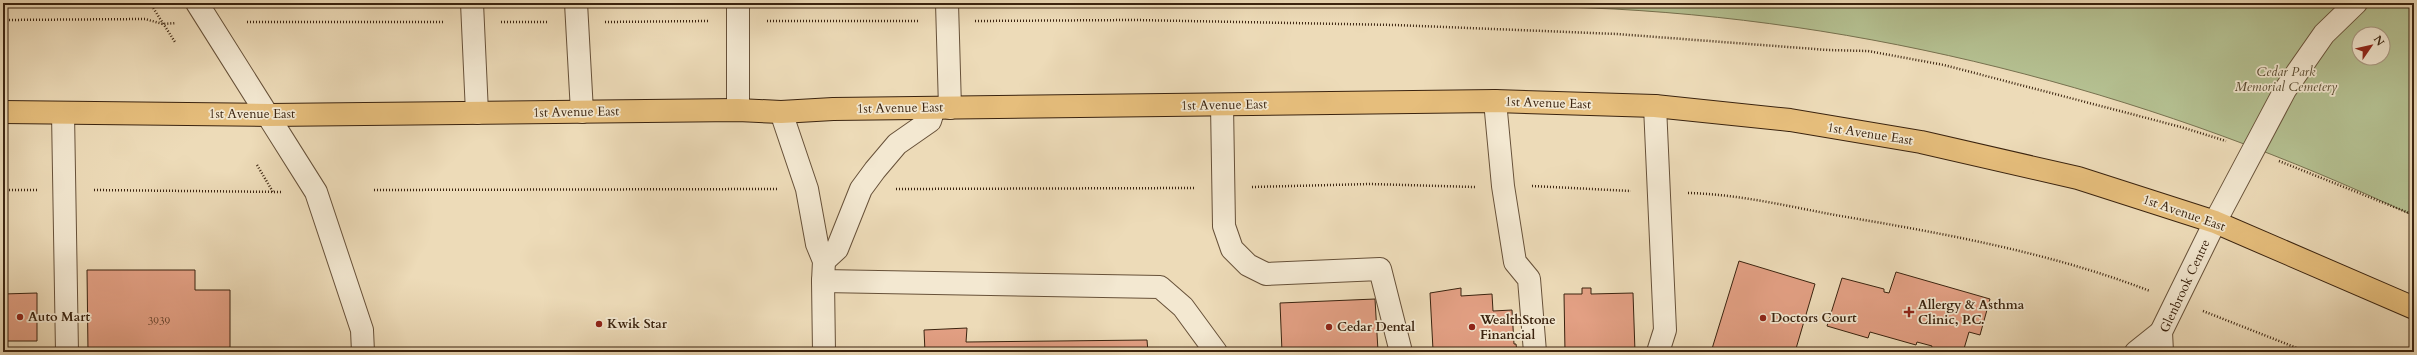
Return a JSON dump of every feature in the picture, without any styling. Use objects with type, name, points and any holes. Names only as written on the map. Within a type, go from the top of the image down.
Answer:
[{"type":"main road","name":"1st Avenue East","points":[[3,112],[269,115],[738,110],[781,112],[942,108],[1496,101],[1655,106],[1790,120],[1921,142],[2078,178],[2215,222],[2414,308]]},
{"type":"street","points":[[197,3],[269,115],[316,192],[362,330],[363,352]]},
{"type":"street","name":"Glenbrook Centre","points":[[2161,342],[2176,301],[2215,222],[2285,90],[2324,34],[2356,3]]},
{"type":"street","points":[[473,12],[477,113]]},
{"type":"street","points":[[577,12],[582,112]]},
{"type":"street","points":[[738,12],[738,110]]},
{"type":"street","points":[[824,271],[838,249],[861,189],[897,144],[930,122],[942,108],[948,12]]},
{"type":"street","points":[[1496,101],[1503,186],[1515,262],[1529,279],[1535,352]]},
{"type":"street","points":[[1222,105],[1224,226],[1232,249],[1248,265],[1266,274],[1380,269],[1401,352]]},
{"type":"street","points":[[1655,106],[1665,330],[1658,352]]},
{"type":"street","points":[[62,112],[67,352]]},
{"type":"street","points":[[781,112],[807,189],[817,244],[824,271],[824,352]]},
{"type":"street","points":[[824,271],[1160,288],[1183,307],[1216,352]]},
{"type":"street","points":[[2136,352],[2161,342]]},
{"type":"path","points":[[150,3],[175,42]]},
{"type":"path","points":[[247,22],[473,12],[948,12],[1135,20],[1395,24],[1617,34],[1828,50],[1868,51],[1944,65],[2181,127],[2254,151],[2414,215]]},
{"type":"path","points":[[3,20],[145,19],[164,24],[181,23]]},
{"type":"path","points":[[258,165],[273,192]]},
{"type":"path","points":[[861,189],[1223,188],[1370,184],[1448,188],[1503,186],[1699,193],[1919,229],[2008,248],[2096,273],[2176,301],[2307,352]]},
{"type":"path","points":[[374,190],[807,189]]},
{"type":"path","points":[[3,190],[288,192]]},
{"type":"green space","name":"Cedar Park Memorial Cemetery","points":[[1153,3],[2414,3],[2414,216],[2319,174],[2222,136],[2124,103],[2024,74],[1923,50],[1821,31],[1718,17],[1614,9],[1499,5],[1153,7]]},
{"type":"building","name":"Doctors Court","points":[[1739,261],[1815,284],[1795,352],[1711,352]]},
{"type":"building","points":[[87,270],[195,270],[195,290],[230,290],[230,352],[88,352]]},
{"type":"building","name":"Allergy & Asthma Clinic, P.C.","points":[[1896,272],[1990,299],[1980,335],[1969,332],[1963,352],[1937,352],[1931,350],[1932,346],[1917,342],[1916,345],[1870,332],[1868,338],[1827,326],[1842,278],[1884,289],[1884,292],[1889,293]]},
{"type":"building","name":"WealthStone Financial","points":[[1461,288],[1461,296],[1492,294],[1493,311],[1512,310],[1514,344],[1516,344],[1517,352],[1465,352],[1465,349],[1433,350],[1430,293]]},
{"type":"building","points":[[1582,288],[1591,288],[1591,294],[1633,293],[1635,352],[1565,352],[1564,294],[1582,294]]},
{"type":"building","name":"Auto Mart","points":[[37,293],[37,341],[3,341],[3,294]]},
{"type":"building","name":"Cedar Dental","points":[[1375,299],[1378,351],[1282,352],[1280,303]]},
{"type":"building","points":[[967,328],[966,342],[1147,340],[1148,352],[925,352],[924,330]]},
{"type":"place","name":"Allergy & Asthma Clinic, P.C.","points":[[1909,312]]},
{"type":"place","name":"Auto Mart","points":[[20,317]]},
{"type":"place","name":"Doctors Court","points":[[1763,318]]},
{"type":"place","name":"Kwik Star","points":[[599,324]]},
{"type":"place","name":"Cedar Dental","points":[[1329,327]]},
{"type":"place","name":"WealthStone Financial","points":[[1472,327]]}]
